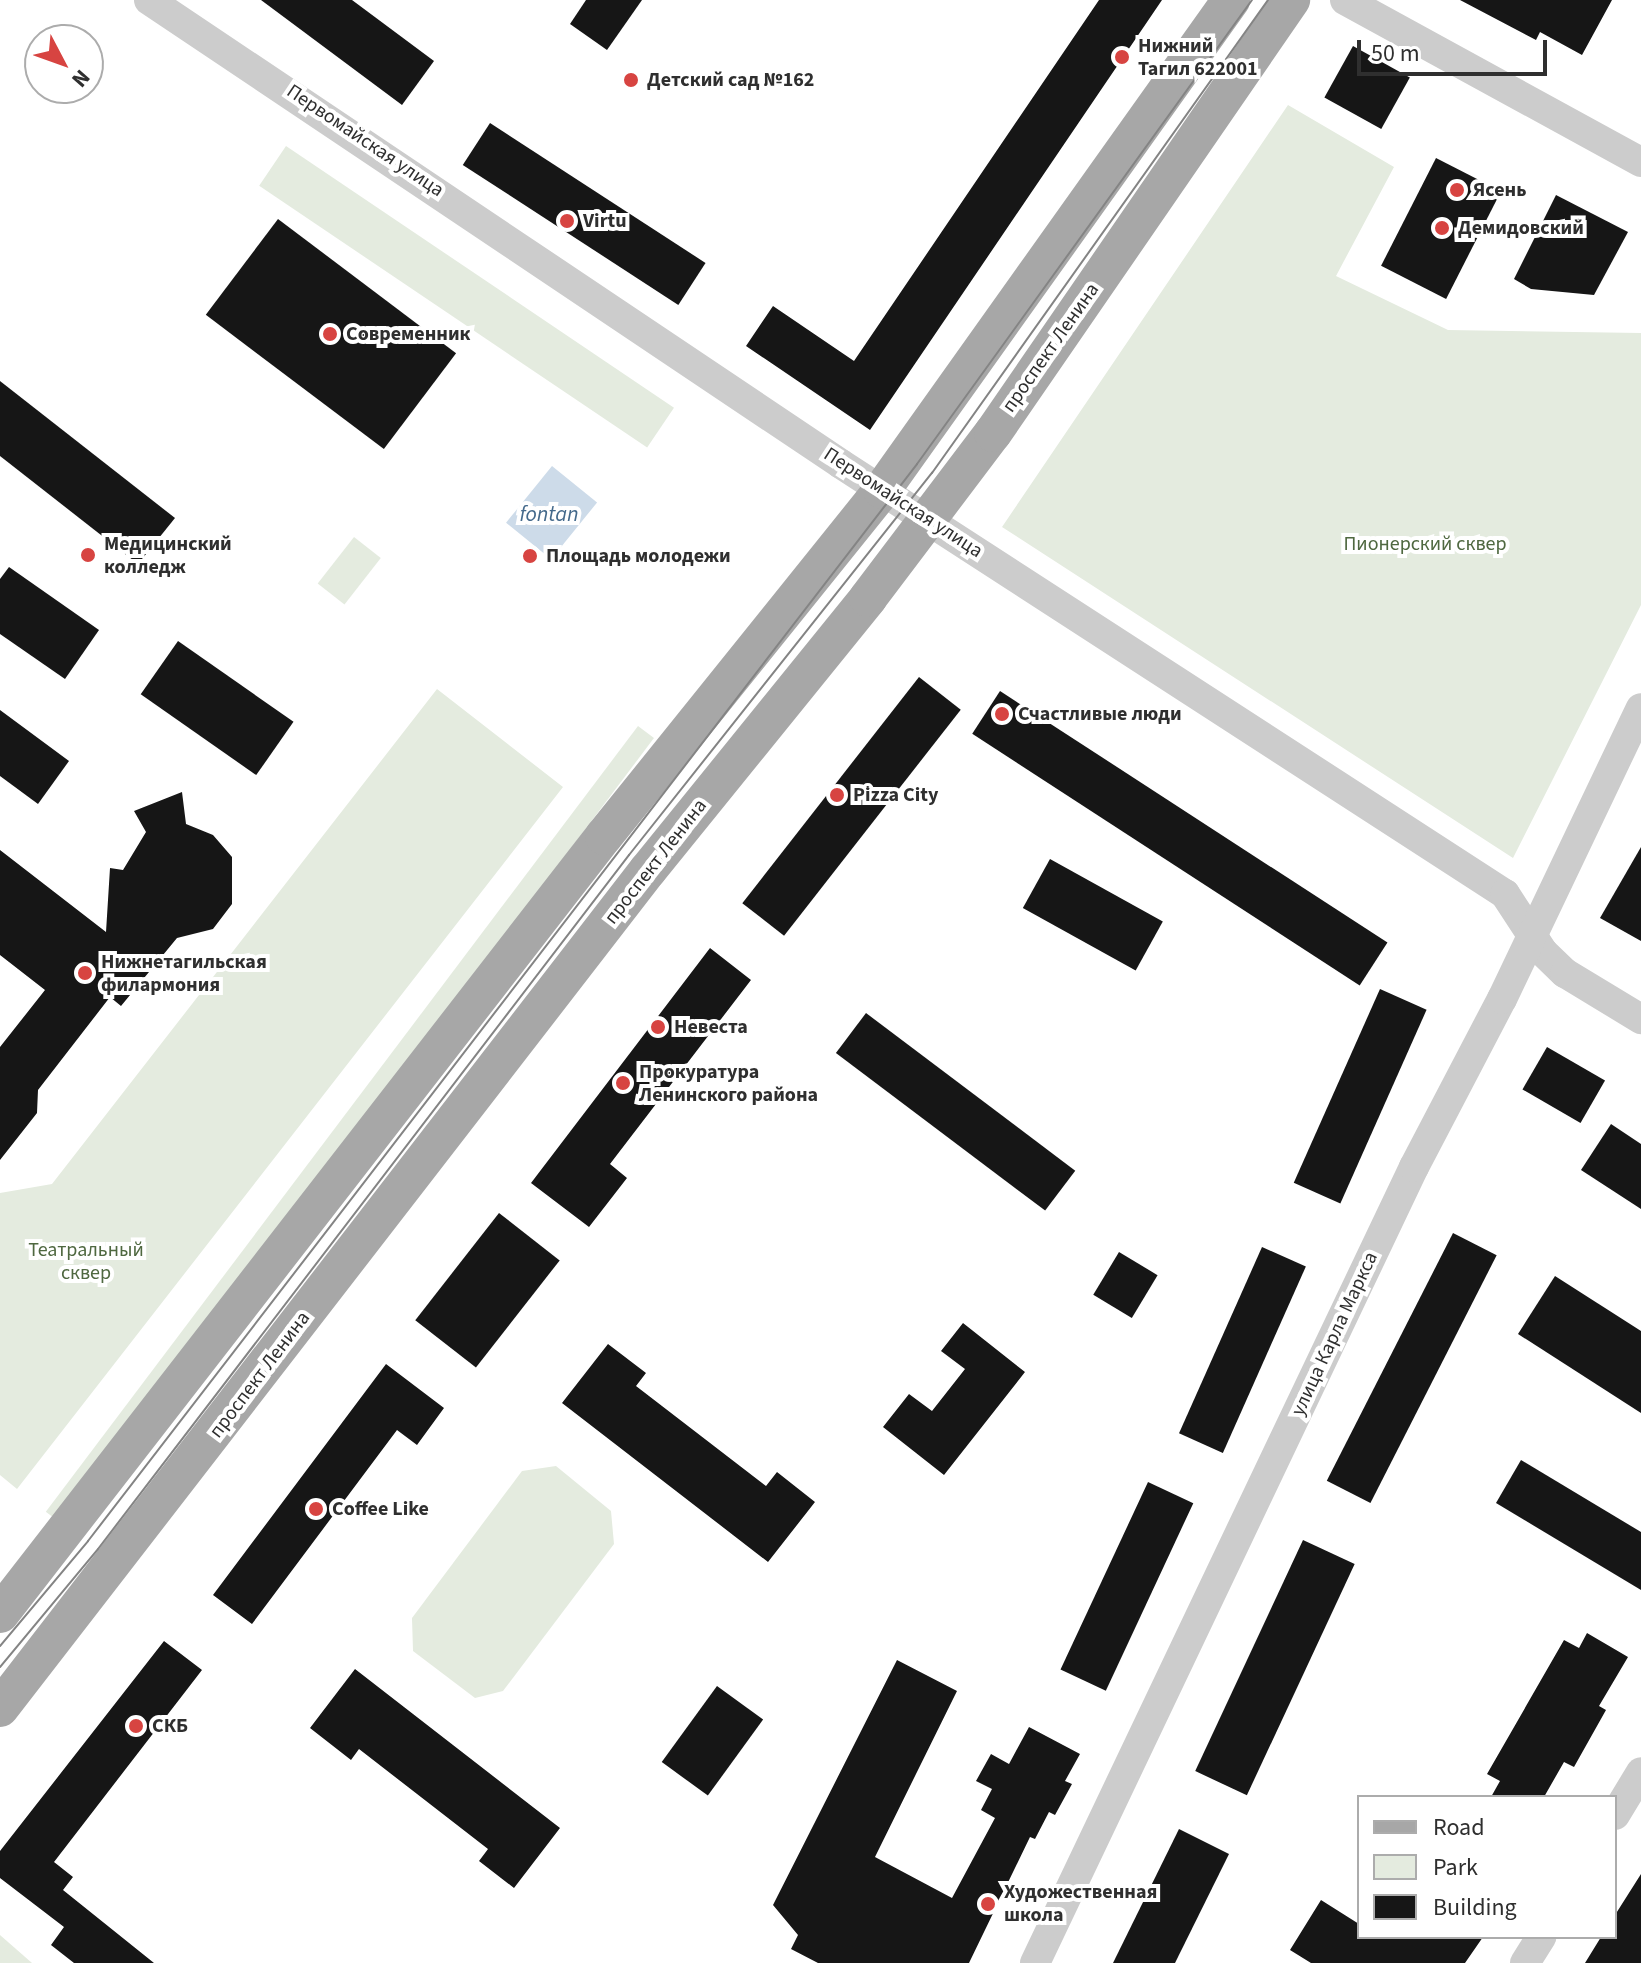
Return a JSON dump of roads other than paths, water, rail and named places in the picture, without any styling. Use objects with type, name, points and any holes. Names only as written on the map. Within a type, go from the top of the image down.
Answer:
[{"type":"main road","points":[[0,1614],[604,836],[882,490],[1231,0]]},
{"type":"main road","name":"проспект Ленина","points":[[0,1708],[648,870],[993,433],[1291,0]]},
{"type":"street","name":"Первомайская улица","points":[[149,0],[882,490],[1505,894],[1532,935],[1565,973],[1641,1019]]},
{"type":"street","points":[[1345,0],[1641,162]]},
{"type":"street","name":"улица Карла Маркса","points":[[1035,1963],[1414,1167],[1532,935],[1641,708]]},
{"type":"street","points":[[1617,1812],[1641,1772]]},
{"type":"street","points":[[1525,1963],[1540,1939]]},
{"type":"water","name":"fontan","points":[[552,466],[597,503],[551,559],[506,523]]},
{"type":"tram line","points":[[0,1646],[88,1541],[917,464],[1252,0]]},
{"type":"tram line","points":[[0,1667],[98,1549],[629,855],[932,473],[1268,0]]},
{"type":"place","name":"Нижний Тагил 622001","points":[[1122,57]]},
{"type":"place","name":"Детский сад №162","points":[[631,80]]},
{"type":"place","name":"Ясень","points":[[1457,190]]},
{"type":"place","name":"Virtu","points":[[567,221]]},
{"type":"place","name":"Демидовский","points":[[1442,228]]},
{"type":"place","name":"Современник","points":[[330,334]]},
{"type":"place","name":"Медицинский колледж","points":[[88,555]]},
{"type":"place","name":"Площадь молодежи","points":[[530,556]]},
{"type":"place","name":"Счастливые люди","points":[[1002,714]]},
{"type":"place","name":"Pizza City","points":[[837,795]]},
{"type":"place","name":"Нижнетагильская филармония","points":[[85,973]]},
{"type":"place","name":"Невеста","points":[[658,1027]]},
{"type":"place","name":"Прокуратура Ленинского района","points":[[623,1083]]},
{"type":"place","name":"Coffee Like","points":[[316,1509]]},
{"type":"place","name":"СКБ","points":[[136,1726]]},
{"type":"place","name":"Художественная школа","points":[[988,1904]]},
{"type":"park label","name":"Пионерский сквер","points":[[1425,544]]},
{"type":"park label","name":"Театральный сквер","points":[[86,1262]]}]
